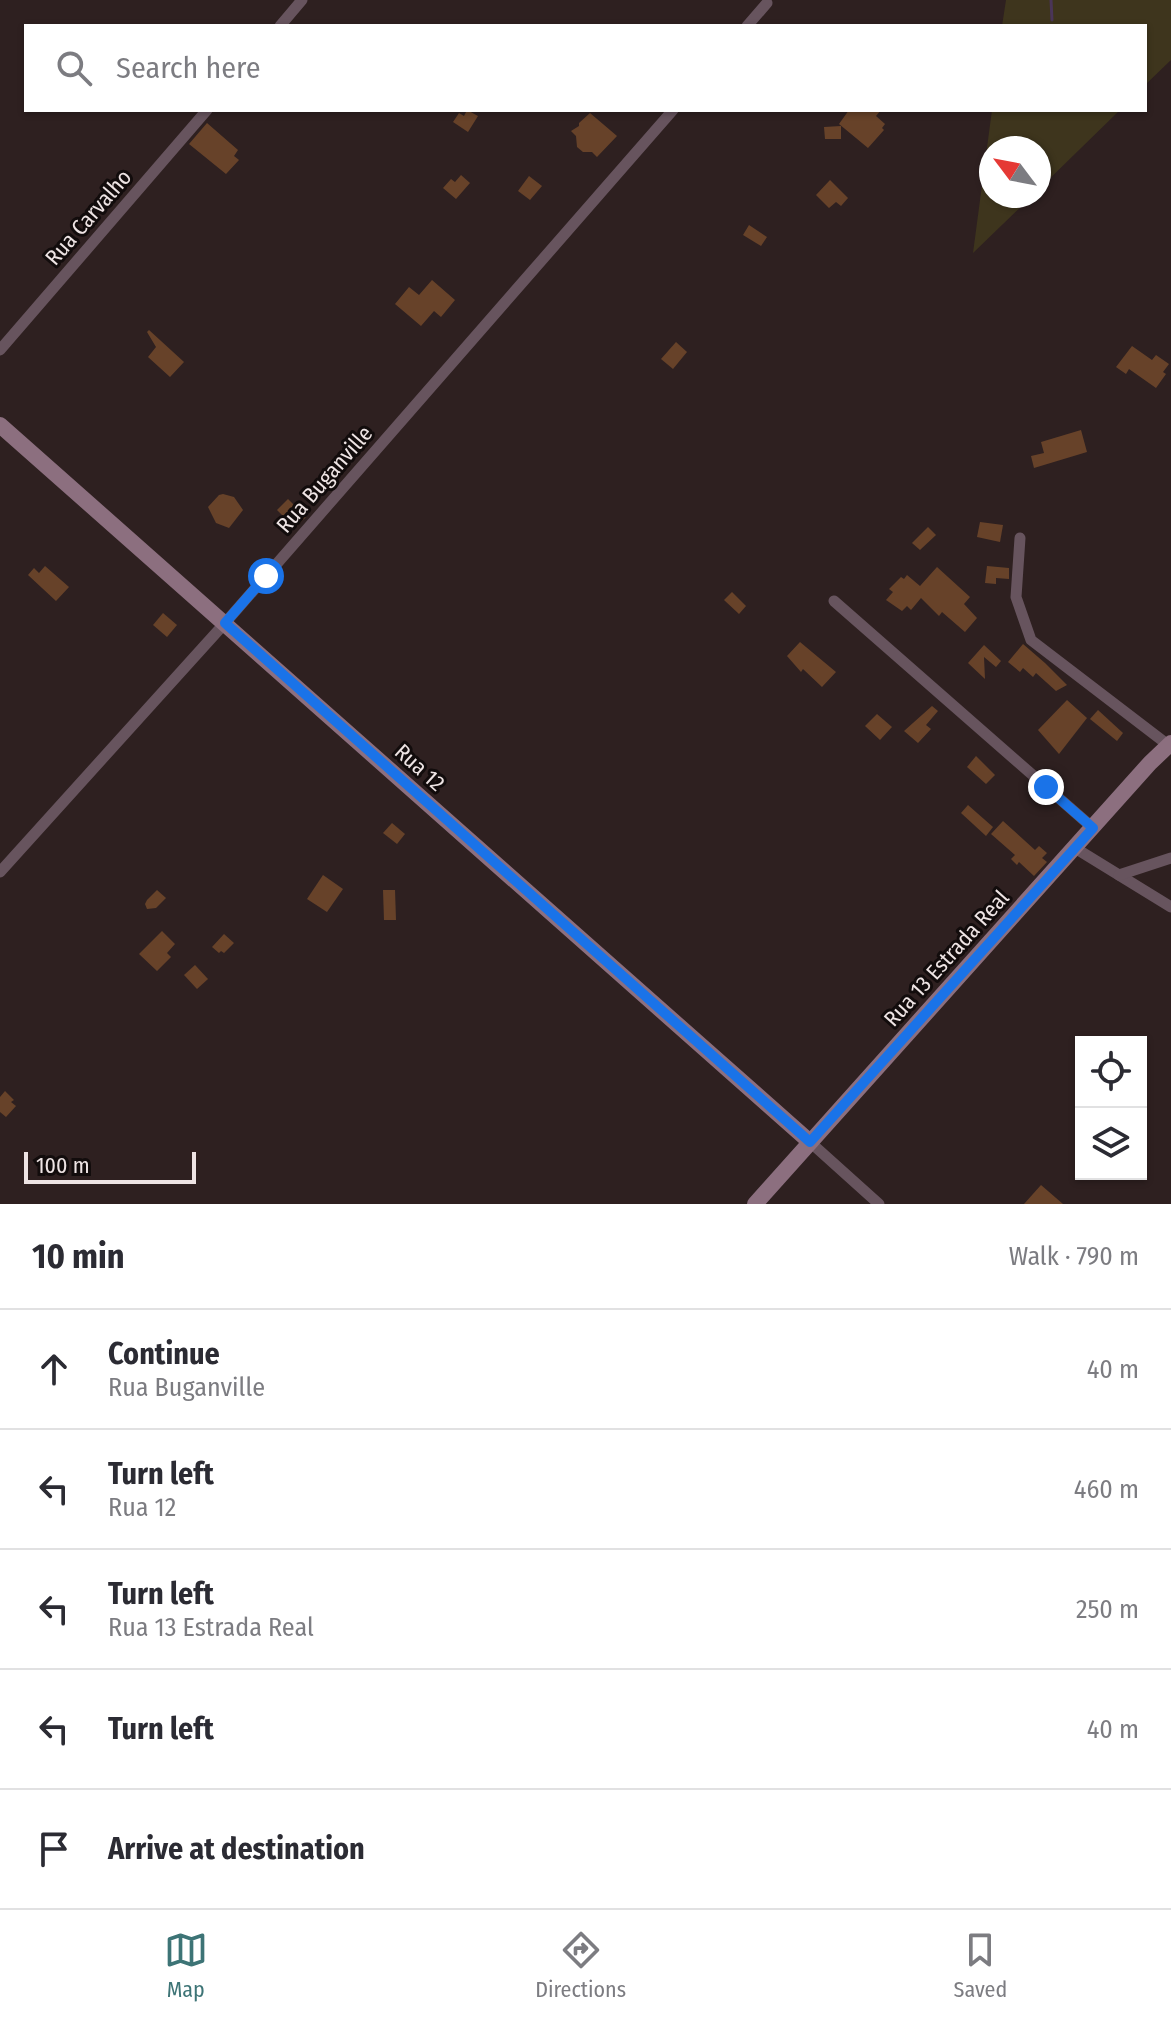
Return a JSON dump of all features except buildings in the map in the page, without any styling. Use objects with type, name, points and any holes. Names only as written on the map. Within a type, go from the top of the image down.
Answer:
[{"type":"street","points":[[282,24],[302,0]]},
{"type":"street","points":[[749,24],[767,3]]},
{"type":"street","name":"Rua Carvalho","points":[[0,350],[205,112]]},
{"type":"street","name":"Rua Buganville","points":[[0,872],[225,623],[671,112]]},
{"type":"street","name":"Rua 12","points":[[0,425],[810,1142]]},
{"type":"street","points":[[1020,538],[1016,597],[1031,640],[1169,744]]},
{"type":"street","points":[[834,601],[1093,828]]},
{"type":"street","name":"Rua 13 Estrada Real","points":[[755,1204],[1169,744]]},
{"type":"street","points":[[1075,848],[1171,907]]},
{"type":"street","points":[[1119,875],[1171,858]]},
{"type":"street","points":[[810,1142],[879,1204]]},
{"type":"shaded area","points":[[1006,0],[1171,0],[1171,60],[1147,83],[1147,24],[1002,24]]},
{"type":"shaded area","points":[[992,112],[1118,112],[1051,177],[1051,136],[989,136]]},
{"type":"shaded area","points":[[979,208],[1020,208],[973,253]]},
{"type":"waterway","points":[[1051,0],[1052,20]]},
{"type":"route","points":[[266,576],[225,623],[810,1142],[1093,828],[1046,787]]}]
